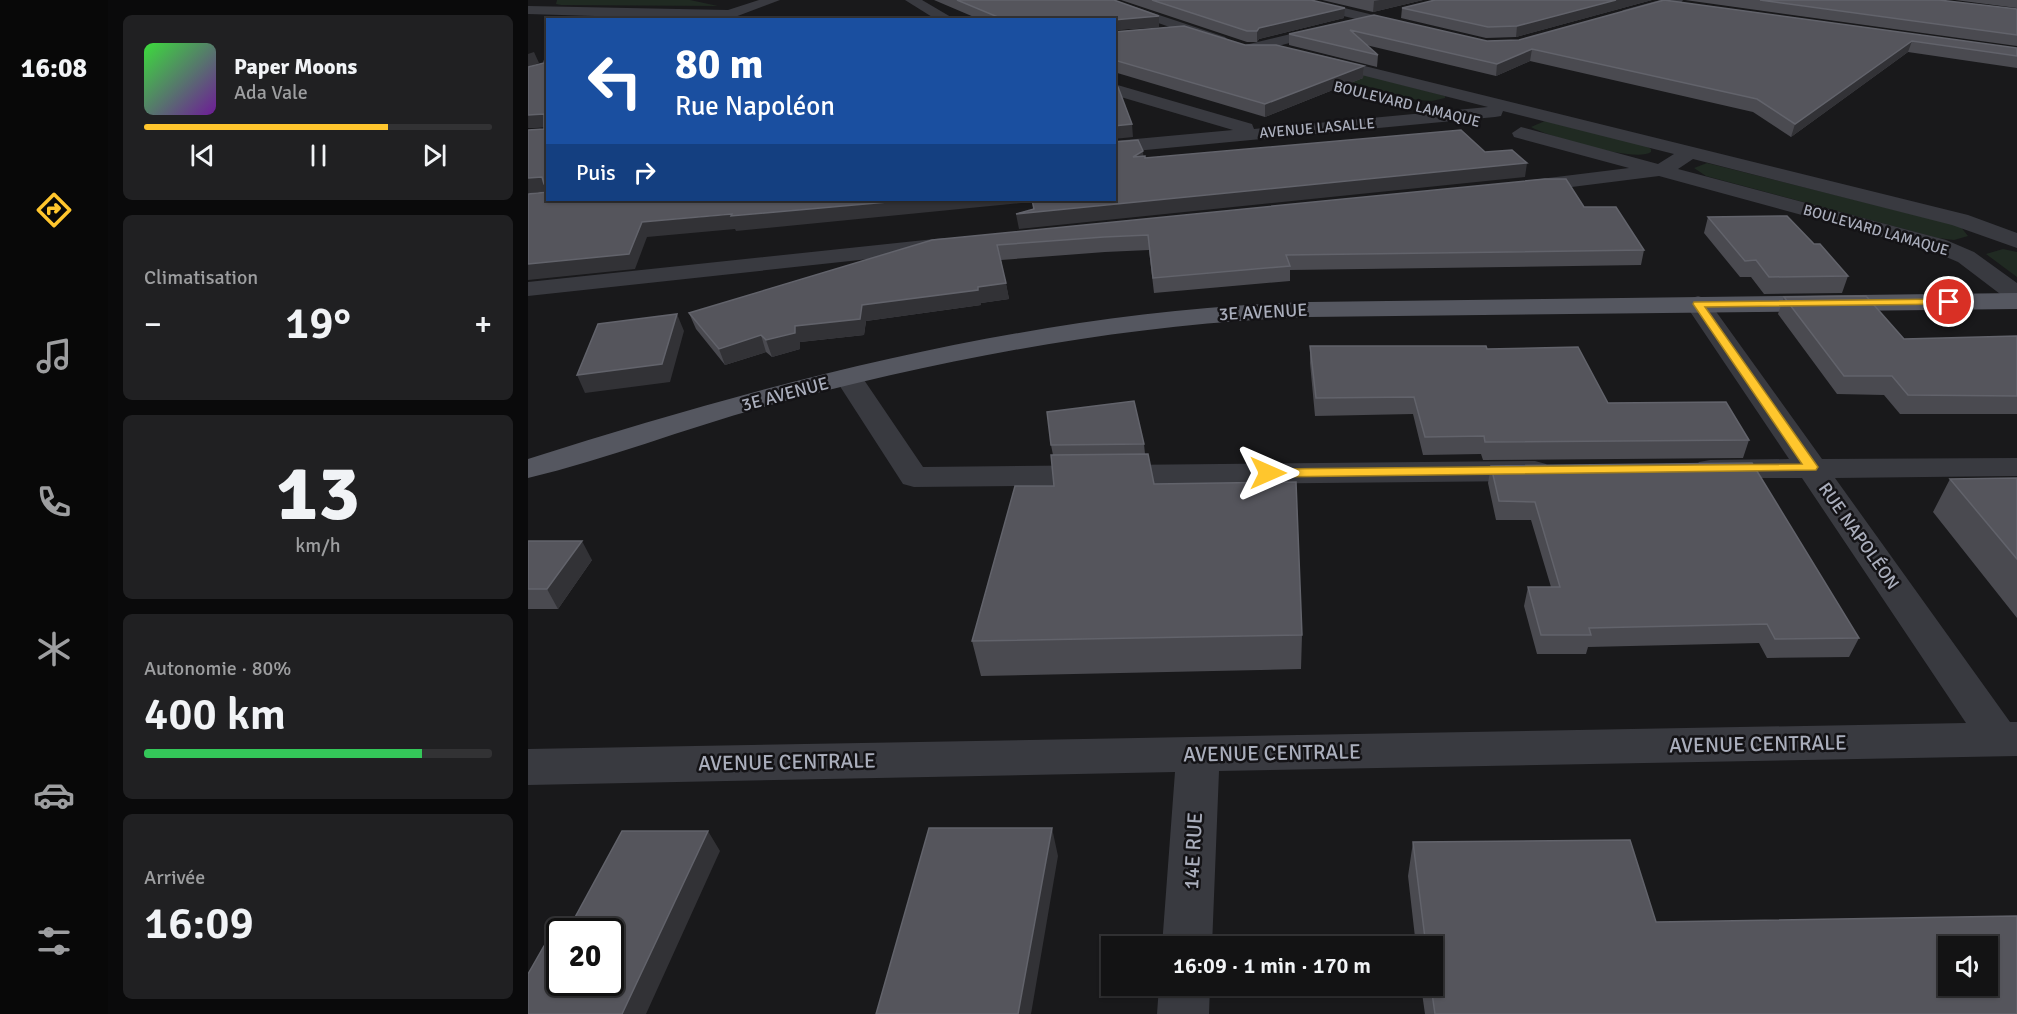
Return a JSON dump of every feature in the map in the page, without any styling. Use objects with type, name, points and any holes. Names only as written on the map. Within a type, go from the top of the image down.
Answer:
[{"type":"main road","name":"3E AVENUE","points":[[528,469],[641,432],[848,377],[1031,338],[1198,315],[1280,310],[2017,301]]},
{"type":"street","points":[[736,0],[766,2]]},
{"type":"street","points":[[912,0],[945,18]]},
{"type":"street","points":[[1100,0],[1246,49],[1265,61]]},
{"type":"street","points":[[1294,0],[1422,31]]},
{"type":"street","points":[[718,18],[766,2]]},
{"type":"street","points":[[1617,16],[1674,4]]},
{"type":"street","points":[[528,10],[728,15]]},
{"type":"street","points":[[1246,49],[1404,11]]},
{"type":"street","points":[[1148,34],[1192,31]]},
{"type":"street","name":"BOULEVARD LAMAQUE","points":[[1246,49],[1276,49],[1520,109],[1960,220],[2011,238]]},
{"type":"street","points":[[1116,90],[1261,134]]},
{"type":"street","name":"BOULEVARD LAMAQUE","points":[[1399,101],[1662,170],[1954,252],[1991,273],[2017,296]]},
{"type":"street","name":"AVENUE LASALLE","points":[[1116,147],[1520,109]]},
{"type":"street","points":[[1502,189],[1662,170],[1690,153]]},
{"type":"street","points":[[1954,252],[2011,238]]},
{"type":"street","points":[[528,290],[967,242]]},
{"type":"street","name":"RUE NAPOLÉON","points":[[1698,304],[1811,467],[2008,739]]},
{"type":"street","points":[[848,377],[914,477],[1560,470]]},
{"type":"street","points":[[1679,469],[2017,467]]},
{"type":"street","name":"AVENUE CENTRALE","points":[[528,767],[2008,739]]},
{"type":"street","name":"14E RUE","points":[[1188,936],[1198,755]]},
{"type":"street","points":[[1183,1014],[1184,996]]},
{"type":"shaded area","points":[[557,0],[690,0],[718,6],[561,5],[556,4]]},
{"type":"shaded area","points":[[1286,54],[1445,96],[1445,98],[1432,101],[1417,100],[1274,61]]},
{"type":"shaded area","points":[[1545,121],[1644,145],[1651,149],[1651,152],[1628,154],[1611,152],[1555,137],[1531,127]]},
{"type":"shaded area","points":[[1707,163],[1960,226],[1968,236],[1954,240],[1938,238],[1706,176],[1694,168]]},
{"type":"shaded area","points":[[2003,249],[2017,252],[2017,277],[1986,254]]},
{"type":"building","points":[[957,0],[1114,0],[1159,16],[1116,20],[1000,18]]},
{"type":"building","points":[[1152,0],[1311,0],[1345,8],[1259,28],[1257,31],[1247,31]]},
{"type":"building","points":[[1435,0],[1616,0],[1517,26],[1488,27],[1402,8]]},
{"type":"building","points":[[1664,0],[2017,48],[2017,56],[1912,41],[1795,124],[1757,99],[1532,49],[1497,64],[1350,30],[1378,55],[1289,34],[1374,15],[1487,41],[1519,40]]},
{"type":"building","points":[[1760,0],[1939,0],[2017,9],[2017,35]]},
{"type":"building","points":[[1184,26],[1245,45],[1276,45],[1364,66],[1265,104],[1116,61],[1116,32]]},
{"type":"building","points":[[546,54],[546,184],[542,177],[528,178],[528,130],[544,129],[544,114],[528,115],[528,67],[544,63]]},
{"type":"building","points":[[1116,86],[1118,87],[1132,124],[1116,126]]},
{"type":"building","points":[[1461,130],[1485,152],[1512,150],[1527,163],[1016,214],[1034,209],[1032,201],[1116,201],[1116,142],[1138,140],[1143,151],[1133,157],[1145,156],[1145,158]]},
{"type":"building","points":[[1545,179],[1566,179],[1584,207],[1616,207],[1644,250],[1286,255],[1290,266],[1153,278],[1148,235],[1104,237],[997,245],[1006,283],[978,287],[978,290],[862,305],[860,319],[795,326],[795,333],[766,340],[761,335],[719,349],[689,313],[932,240]]},
{"type":"building","points":[[546,192],[546,201],[899,201],[642,222],[629,254],[528,264],[528,194]]},
{"type":"building","points":[[1787,216],[1814,244],[1820,244],[1848,276],[1769,277],[1756,260],[1745,261],[1708,217]]},
{"type":"building","points":[[1866,296],[1904,339],[2017,336],[2017,396],[1908,395],[1892,376],[1844,376],[1784,297]]},
{"type":"building","points":[[677,314],[662,364],[577,375],[598,324]]},
{"type":"building","points":[[1310,346],[1486,346],[1487,349],[1578,347],[1608,403],[1726,402],[1749,440],[1485,442],[1484,436],[1425,437],[1414,397],[1316,398]]},
{"type":"building","points":[[1134,401],[1144,444],[1051,445],[1047,412]]},
{"type":"building","points":[[1148,454],[1154,484],[1296,482],[1302,635],[972,641],[1015,486],[1054,486],[1051,455]]},
{"type":"building","points":[[1752,463],[1859,638],[1775,639],[1767,624],[1589,628],[1591,635],[1541,635],[1528,587],[1560,587],[1535,502],[1499,501],[1491,466]]},
{"type":"building","points":[[2017,478],[2017,559],[1950,479]]},
{"type":"building","points":[[528,541],[582,541],[547,589],[528,589]]},
{"type":"building","points":[[929,828],[1052,828],[1018,1014],[876,1014]]},
{"type":"building","points":[[622,831],[708,831],[622,1014],[528,1014],[528,974],[544,946],[546,946],[546,996],[624,996],[624,918],[575,918]]},
{"type":"building","points":[[1630,840],[1656,922],[2017,916],[2017,1014],[1435,1014],[1432,996],[1443,996],[1443,936],[1425,936],[1413,842]]},
{"type":"route","points":[[1268,473],[1811,467],[1698,304],[1949,302]]}]
